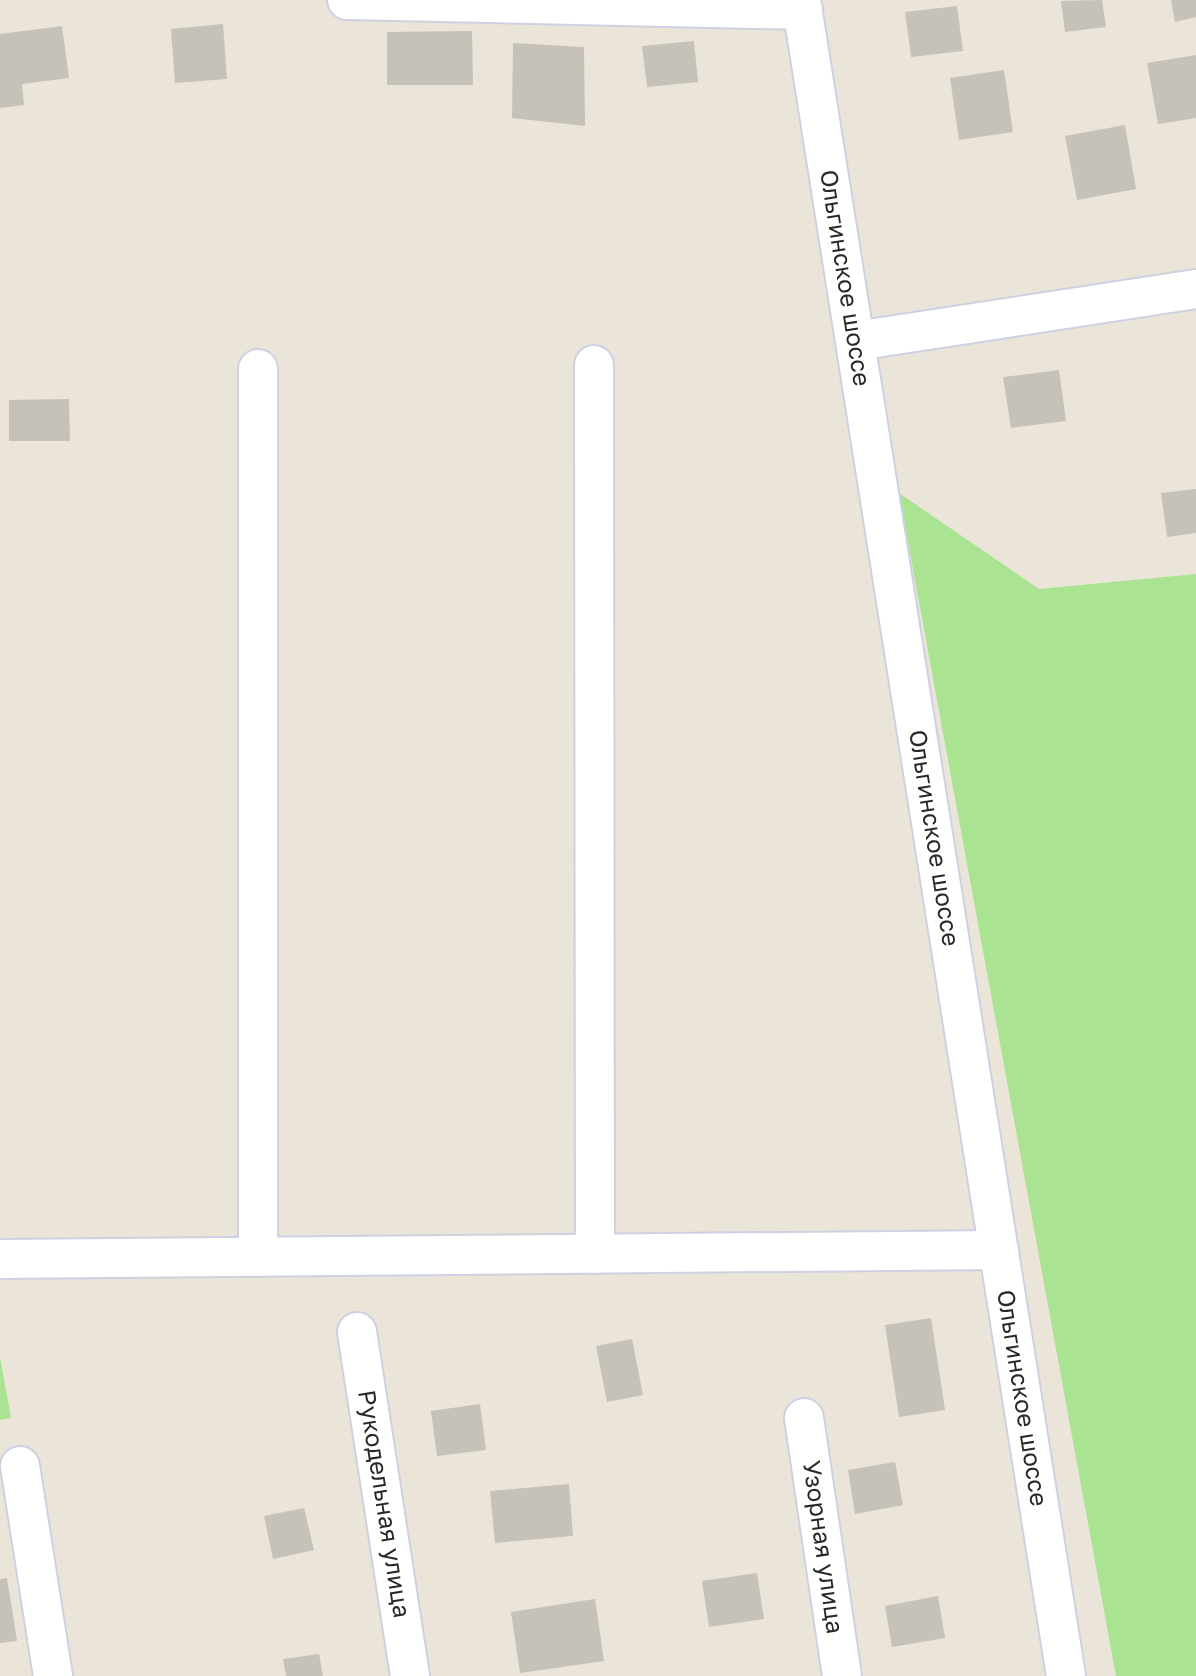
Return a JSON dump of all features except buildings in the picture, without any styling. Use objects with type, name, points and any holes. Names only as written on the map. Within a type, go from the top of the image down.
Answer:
[{"type":"street","points":[[347,0],[802,5]]},
{"type":"street","name":"Ольгинское шоссе","points":[[802,5],[1066,1676]]},
{"type":"street","points":[[856,341],[1196,289]]},
{"type":"street","points":[[594,365],[595,1254]]},
{"type":"street","points":[[258,369],[258,1257]]},
{"type":"street","points":[[0,1259],[999,1250]]},
{"type":"street","name":"Рукодельная улица","points":[[358,1332],[410,1676]]},
{"type":"street","name":"Узорная улица","points":[[804,1418],[842,1676]]},
{"type":"street","points":[[20,1466],[53,1676]]},
{"type":"green space","points":[[899,493],[1039,589],[1196,574],[1196,1676],[1116,1676]]},
{"type":"green space","points":[[0,1357],[11,1418],[0,1420]]}]
